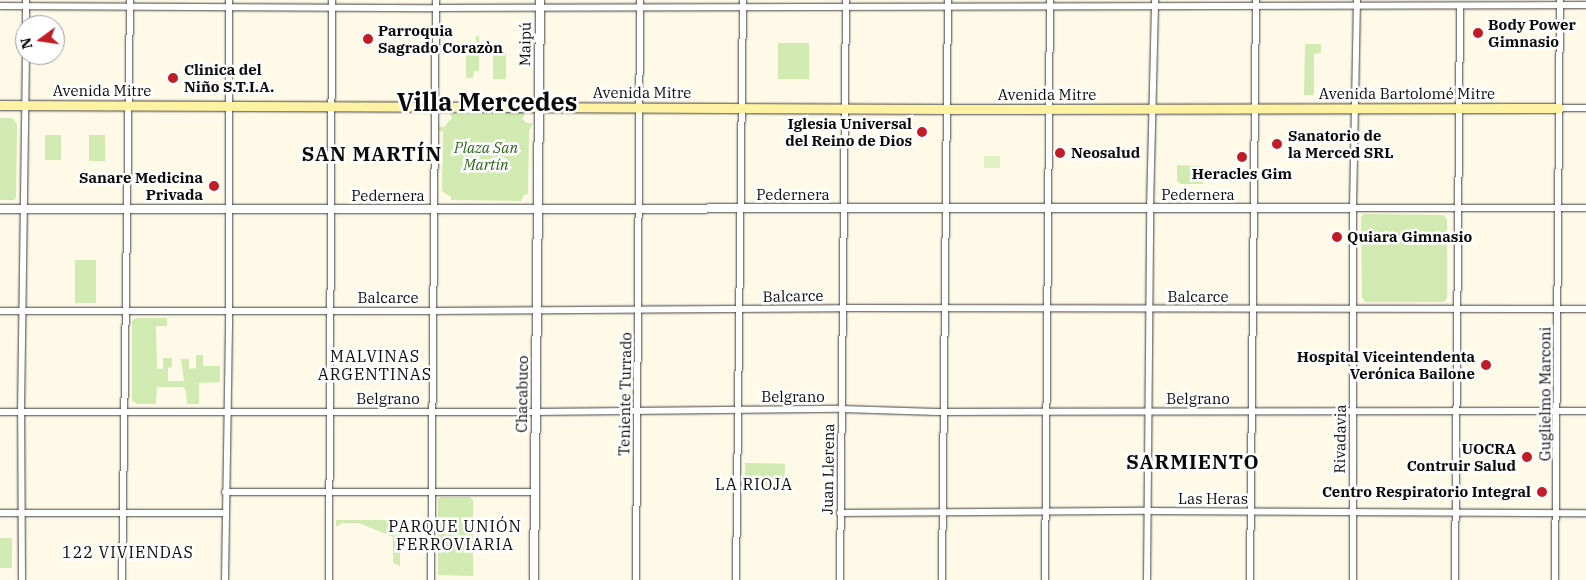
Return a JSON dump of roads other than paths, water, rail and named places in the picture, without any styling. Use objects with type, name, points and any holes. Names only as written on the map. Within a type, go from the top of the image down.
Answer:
[{"type":"main road","name":"Avenida Mitre","points":[[0,105],[640,106],[947,110],[1255,108]]},
{"type":"main road","name":"Avenida Bartolomé Mitre","points":[[1255,108],[1559,108]]},
{"type":"street","points":[[225,580],[224,513],[229,310],[229,0]]},
{"type":"street","points":[[329,580],[333,106],[332,0]]},
{"type":"street","points":[[430,580],[436,0]]},
{"type":"street","name":"Teniente Turrado","points":[[636,580],[640,0]]},
{"type":"street","points":[[0,6],[26,3],[130,4],[229,8],[436,8],[540,4],[640,8],[743,4],[948,3],[1357,3],[1460,6],[1560,3],[1586,5]]},
{"type":"street","points":[[942,580],[948,3]]},
{"type":"street","points":[[1045,580],[1050,3]]},
{"type":"street","points":[[1147,580],[1150,209],[1155,3]]},
{"type":"street","points":[[1250,580],[1256,3]]},
{"type":"street","name":"Rivadavia","points":[[1353,580],[1353,208],[1357,3]]},
{"type":"street","name":"Guglielmo Marconi","points":[[1556,580],[1560,3]]},
{"type":"street","points":[[122,580],[130,4]]},
{"type":"street","name":"Maipú","points":[[538,209],[540,4]]},
{"type":"street","points":[[736,580],[744,107],[743,4]]},
{"type":"street","name":"Juan Llerena","points":[[840,580],[846,4]]},
{"type":"street","points":[[1454,580],[1460,6]]},
{"type":"street","points":[[22,580],[21,412],[26,65]]},
{"type":"street","points":[[1559,108],[1586,108]]},
{"type":"street","name":"Pedernera","points":[[0,209],[1586,208]]},
{"type":"street","name":"Chacabuco","points":[[534,580],[538,209]]},
{"type":"street","name":"Balcarce","points":[[0,311],[536,311],[842,308],[1586,309]]},
{"type":"street","name":"Belgrano","points":[[0,412],[535,412],[841,409],[1046,412],[1586,411]]},
{"type":"street","points":[[225,492],[535,492]]},
{"type":"street","name":"Las Heras","points":[[840,513],[1147,511],[1586,513]]},
{"type":"street","points":[[0,513],[224,513]]},
{"type":"place","name":"Body Power Gimnasio","points":[[1478,33]]},
{"type":"place","name":"Parroquia Sagrado Corazòn","points":[[368,39]]},
{"type":"place","name":"Clinica del Niño S.T.I.A.","points":[[173,78]]},
{"type":"place","name":"Iglesia Universal del Reino de Dios","points":[[922,132]]},
{"type":"place","name":"Sanatorio de la Merced SRL","points":[[1277,144]]},
{"type":"place","name":"Neosalud","points":[[1060,153]]},
{"type":"place","name":"Heracles Gim","points":[[1242,157]]},
{"type":"place","name":"Sanare Medicina Privada","points":[[214,186]]},
{"type":"place","name":"Quiara Gimnasio","points":[[1337,237]]},
{"type":"place","name":"Hospital Viceintendenta Verónica Bailone","points":[[1486,365]]},
{"type":"place","name":"UOCRA Contruir Salud","points":[[1527,457]]},
{"type":"place","name":"Centro Respiratorio Integral","points":[[1542,492]]},
{"type":"district","name":"Villa Mercedes","points":[[487,102]]},
{"type":"district","name":"SAN MARTÍN","points":[[372,153]]},
{"type":"district","name":"MALVINAS ARGENTINAS","points":[[375,365]]},
{"type":"district","name":"SARMIENTO","points":[[1193,461]]},
{"type":"district","name":"LA RIOJA","points":[[754,484]]},
{"type":"district","name":"PARQUE UNIÓN FERROVIARIA","points":[[455,535]]},
{"type":"district","name":"122 VIVIENDAS","points":[[128,552]]},
{"type":"park label","name":"Plaza San Martín","points":[[486,156]]}]
